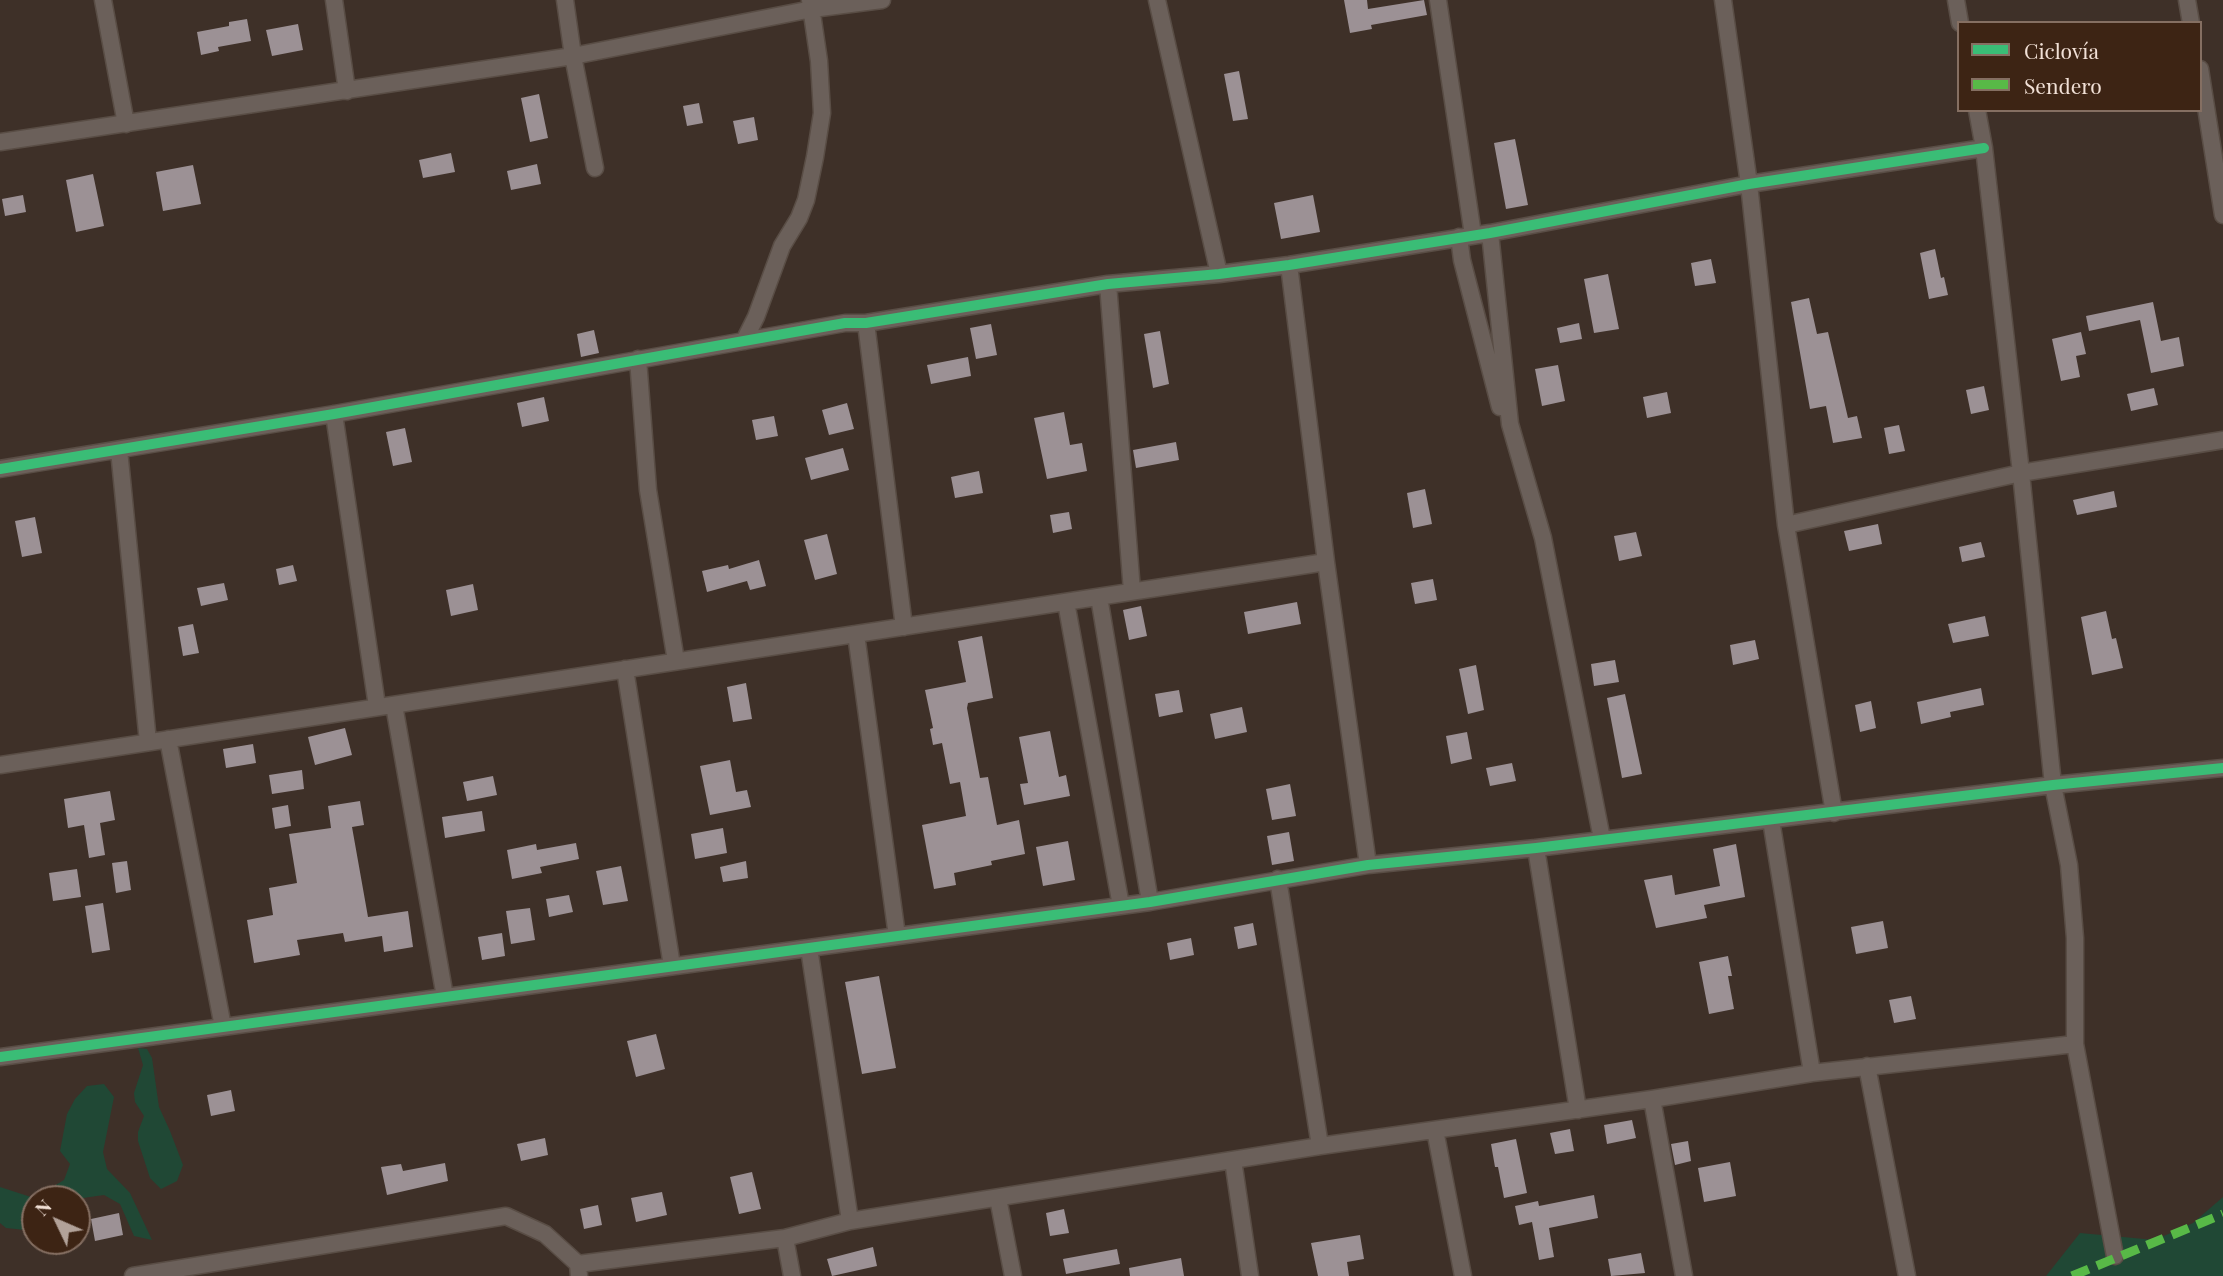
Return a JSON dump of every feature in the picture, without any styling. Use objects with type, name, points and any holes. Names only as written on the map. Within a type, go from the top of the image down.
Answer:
[{"type":"street","points":[[103,0],[127,124]]},
{"type":"street","points":[[334,0],[347,91]]},
{"type":"street","points":[[565,0],[595,168]]},
{"type":"street","points":[[0,142],[573,56],[811,4],[883,0]]},
{"type":"street","points":[[1157,0],[1219,274]]},
{"type":"street","points":[[1438,0],[1466,236],[1462,260],[1501,410],[1510,424]]},
{"type":"street","points":[[1723,0],[1749,184],[1786,525],[1834,813]]},
{"type":"street","points":[[1956,0],[1960,21]]},
{"type":"street","points":[[2187,0],[2191,21]]},
{"type":"street","points":[[744,341],[756,317],[782,246],[799,218],[816,157],[822,113],[819,61],[811,4]]},
{"type":"street","points":[[2202,82],[2223,215]]},
{"type":"street","points":[[1977,112],[1984,148],[2021,473],[2053,785],[2069,865],[2075,938],[2075,1044],[2115,1256]]},
{"type":"street","points":[[0,469],[334,414],[845,323],[866,323],[1108,284],[1289,265],[1490,233],[1749,184],[1984,148]]},
{"type":"street","points":[[1490,233],[1510,424],[1543,538],[1602,839]]},
{"type":"street","points":[[1289,265],[1368,865]]},
{"type":"street","points":[[1108,284],[1132,592]]},
{"type":"street","points":[[866,323],[904,626]]},
{"type":"street","points":[[638,359],[648,490],[676,661]]},
{"type":"street","points":[[334,414],[377,706]]},
{"type":"street","points":[[1786,525],[2021,473],[2223,439]]},
{"type":"street","points":[[119,450],[148,742]]},
{"type":"street","points":[[0,765],[1326,562]]},
{"type":"street","points":[[1099,597],[1150,902]]},
{"type":"street","points":[[1066,602],[1121,906]]},
{"type":"street","points":[[856,634],[897,936]]},
{"type":"street","points":[[625,669],[672,966]]},
{"type":"street","points":[[394,705],[444,997]]},
{"type":"street","points":[[168,739],[223,1027]]},
{"type":"street","points":[[0,1057],[1150,902],[1368,865],[1536,848],[2053,785],[2223,768]]},
{"type":"street","points":[[1771,820],[1812,1073]]},
{"type":"street","points":[[1536,848],[1578,1110]]},
{"type":"street","points":[[1278,879],[1320,1146]]},
{"type":"street","points":[[809,948],[850,1221]]},
{"type":"street","points":[[133,1276],[506,1216],[545,1234],[578,1270],[785,1238],[850,1221],[1320,1146],[1578,1110],[1812,1073],[2075,1044]]},
{"type":"street","points":[[1867,1066],[1907,1276]]},
{"type":"street","points":[[1652,1099],[1684,1276]]},
{"type":"street","points":[[1435,1130],[1463,1276]]},
{"type":"street","points":[[1233,1160],[1250,1276]]},
{"type":"street","points":[[998,1198],[1013,1276]]},
{"type":"street","points":[[785,1238],[792,1276]]},
{"type":"green space","points":[[138,1048],[147,1049],[152,1058],[159,1107],[183,1165],[177,1181],[161,1189],[150,1178],[138,1141],[138,1132],[144,1116],[135,1102],[134,1093],[143,1065]]},
{"type":"green space","points":[[104,1084],[114,1097],[103,1152],[107,1169],[130,1193],[152,1240],[134,1236],[120,1204],[104,1195],[91,1197],[91,1185],[56,1185],[64,1180],[70,1164],[60,1151],[67,1114],[75,1099],[87,1086]]},
{"type":"green space","points":[[0,1187],[21,1194],[21,1230],[6,1228],[0,1223]]},
{"type":"green space","points":[[2223,1197],[2223,1276],[2046,1276],[2080,1233],[2155,1240],[2193,1223]]},
{"type":"building","points":[[1344,0],[1367,0],[1368,9],[1424,0],[1427,15],[1371,25],[1372,29],[1350,33]]},
{"type":"building","points":[[247,19],[251,41],[218,47],[219,51],[201,55],[197,32],[229,26],[229,22]]},
{"type":"building","points":[[298,24],[303,50],[272,56],[266,30]]},
{"type":"building","points":[[1239,71],[1248,119],[1233,121],[1224,74]]},
{"type":"building","points":[[539,94],[548,138],[530,142],[521,98]]},
{"type":"building","points":[[699,103],[703,123],[687,126],[683,106]]},
{"type":"building","points":[[754,117],[758,140],[738,144],[733,121]]},
{"type":"building","points":[[1515,139],[1528,205],[1506,209],[1494,143]]},
{"type":"building","points":[[451,153],[455,172],[423,178],[419,160]]},
{"type":"building","points":[[537,164],[541,184],[511,190],[507,171]]},
{"type":"building","points":[[193,165],[201,204],[163,211],[156,172]]},
{"type":"building","points":[[93,174],[104,226],[76,232],[66,180]]},
{"type":"building","points":[[23,195],[26,212],[5,216],[2,199]]},
{"type":"building","points":[[1313,195],[1320,232],[1281,239],[1274,203]]},
{"type":"building","points":[[1935,249],[1941,278],[1944,277],[1948,295],[1929,299],[1920,253]]},
{"type":"building","points":[[1711,259],[1716,283],[1695,286],[1691,263]]},
{"type":"building","points":[[1608,274],[1619,329],[1594,333],[1584,279]]},
{"type":"building","points":[[1809,298],[1817,334],[1828,332],[1848,418],[1857,416],[1862,438],[1833,443],[1826,406],[1810,409],[1791,302]]},
{"type":"building","points":[[2153,302],[2161,341],[2179,337],[2184,366],[2151,373],[2140,320],[2089,331],[2086,316]]},
{"type":"building","points":[[1579,323],[1582,339],[1560,343],[1557,328]]},
{"type":"building","points":[[991,324],[997,355],[976,359],[970,328]]},
{"type":"building","points":[[594,330],[599,353],[581,357],[577,334]]},
{"type":"building","points":[[1160,331],[1169,384],[1153,388],[1144,334]]},
{"type":"building","points":[[2081,332],[2086,354],[2076,356],[2080,377],[2061,381],[2052,339]]},
{"type":"building","points":[[968,357],[971,376],[931,384],[927,365]]},
{"type":"building","points":[[1558,365],[1565,401],[1542,406],[1535,369]]},
{"type":"building","points":[[1984,386],[1989,410],[1971,414],[1966,390]]},
{"type":"building","points":[[2154,388],[2158,405],[2131,411],[2127,394]]},
{"type":"building","points":[[1667,392],[1671,413],[1647,418],[1643,397]]},
{"type":"building","points":[[544,397],[549,421],[522,427],[517,403]]},
{"type":"building","points":[[847,403],[854,429],[829,435],[822,410]]},
{"type":"building","points":[[1064,412],[1070,445],[1082,443],[1087,471],[1047,479],[1034,418]]},
{"type":"building","points":[[774,416],[778,436],[756,440],[752,420]]},
{"type":"building","points":[[1899,425],[1905,451],[1889,454],[1884,428]]},
{"type":"building","points":[[405,428],[412,462],[393,466],[386,432]]},
{"type":"building","points":[[1176,442],[1179,460],[1136,468],[1133,450]]},
{"type":"building","points":[[843,448],[849,470],[811,480],[805,458]]},
{"type":"building","points":[[979,471],[983,493],[955,498],[951,477]]},
{"type":"building","points":[[1425,489],[1432,524],[1413,528],[1407,493]]},
{"type":"building","points":[[2114,491],[2117,507],[2077,515],[2073,500]]},
{"type":"building","points":[[1069,512],[1072,529],[1053,533],[1050,515]]},
{"type":"building","points":[[35,517],[42,553],[22,557],[15,521]]},
{"type":"building","points":[[1878,524],[1882,544],[1849,551],[1844,531]]},
{"type":"building","points":[[1636,532],[1642,556],[1619,561],[1614,536]]},
{"type":"building","points":[[827,534],[837,574],[815,580],[804,540]]},
{"type":"building","points":[[1981,542],[1985,557],[1962,562],[1959,547]]},
{"type":"building","points":[[759,560],[766,586],[750,590],[747,581],[707,592],[702,571],[728,565],[729,569]]},
{"type":"building","points":[[293,565],[297,581],[279,585],[276,569]]},
{"type":"building","points":[[1433,579],[1437,600],[1415,604],[1411,583]]},
{"type":"building","points":[[224,583],[228,600],[201,606],[197,588]]},
{"type":"building","points":[[473,584],[478,610],[451,616],[446,590]]},
{"type":"building","points":[[1297,602],[1301,624],[1248,634],[1244,612]]},
{"type":"building","points":[[1141,606],[1147,636],[1129,640],[1123,610]]},
{"type":"building","points":[[2106,611],[2112,639],[2116,638],[2123,668],[2092,675],[2081,617]]},
{"type":"building","points":[[1985,616],[1989,636],[1953,643],[1948,624]]},
{"type":"building","points":[[193,624],[199,653],[183,656],[178,627]]},
{"type":"building","points":[[982,636],[993,698],[968,703],[967,708],[980,778],[988,777],[997,825],[1019,820],[1025,854],[954,873],[956,885],[934,889],[922,825],[966,816],[960,782],[950,784],[942,743],[933,745],[930,729],[933,728],[925,690],[966,682],[958,641]]},
{"type":"building","points":[[1755,640],[1759,659],[1733,665],[1730,645]]},
{"type":"building","points":[[1615,660],[1619,682],[1594,686],[1591,664]]},
{"type":"building","points":[[1476,665],[1484,710],[1468,714],[1459,669]]},
{"type":"building","points":[[746,683],[752,719],[733,722],[727,687]]},
{"type":"building","points":[[1981,688],[1984,705],[1950,712],[1951,717],[1921,724],[1917,702]]},
{"type":"building","points":[[1179,690],[1183,712],[1159,717],[1155,694]]},
{"type":"building","points":[[1625,694],[1642,774],[1622,778],[1607,698]]},
{"type":"building","points":[[1871,701],[1876,728],[1860,732],[1855,705]]},
{"type":"building","points":[[1242,707],[1247,732],[1215,739],[1210,714]]},
{"type":"building","points":[[345,728],[352,755],[315,765],[308,737]]},
{"type":"building","points":[[1050,731],[1059,777],[1066,775],[1070,796],[1024,805],[1020,784],[1028,783],[1019,737]]},
{"type":"building","points":[[1467,732],[1472,759],[1451,764],[1446,736]]},
{"type":"building","points":[[253,744],[256,763],[226,768],[223,749]]},
{"type":"building","points":[[730,760],[736,792],[747,790],[751,807],[710,815],[700,766]]},
{"type":"building","points":[[1512,763],[1516,781],[1490,786],[1486,768]]},
{"type":"building","points":[[302,770],[304,789],[272,794],[269,775]]},
{"type":"building","points":[[493,776],[497,795],[467,801],[463,782]]},
{"type":"building","points":[[1290,784],[1296,816],[1272,820],[1266,789]]},
{"type":"building","points":[[110,791],[115,820],[100,823],[105,855],[89,858],[84,825],[68,828],[64,799]]},
{"type":"building","points":[[360,801],[364,825],[352,827],[368,917],[408,911],[413,947],[384,952],[382,936],[345,942],[343,933],[297,940],[300,955],[254,963],[247,920],[273,915],[269,888],[297,883],[289,834],[331,828],[328,806]]},
{"type":"building","points":[[288,805],[291,826],[275,829],[272,808]]},
{"type":"building","points":[[482,811],[485,831],[445,838],[442,817]]},
{"type":"building","points":[[723,828],[727,853],[695,859],[691,834]]},
{"type":"building","points":[[1289,832],[1294,861],[1272,865],[1267,836]]},
{"type":"building","points":[[1068,841],[1075,880],[1043,886],[1036,847]]},
{"type":"building","points":[[576,843],[579,859],[540,867],[542,873],[512,879],[507,850],[536,844],[537,850]]},
{"type":"building","points":[[1736,844],[1745,897],[1704,905],[1707,918],[1656,928],[1644,880],[1672,875],[1675,895],[1720,886],[1713,849]]},
{"type":"building","points":[[127,861],[131,890],[116,893],[112,863]]},
{"type":"building","points":[[746,861],[748,878],[723,882],[720,867]]},
{"type":"building","points":[[621,866],[628,901],[603,905],[596,871]]},
{"type":"building","points":[[77,869],[81,897],[53,901],[49,873]]},
{"type":"building","points":[[569,895],[573,912],[549,917],[546,899]]},
{"type":"building","points":[[103,903],[110,950],[92,953],[85,906]]},
{"type":"building","points":[[530,908],[535,940],[511,944],[506,911]]},
{"type":"building","points":[[1883,921],[1888,948],[1856,954],[1851,927]]},
{"type":"building","points":[[1253,923],[1257,945],[1238,949],[1234,927]]},
{"type":"building","points":[[502,933],[505,956],[482,960],[478,937]]},
{"type":"building","points":[[1191,938],[1194,955],[1170,960],[1167,943]]},
{"type":"building","points":[[1728,956],[1732,976],[1728,976],[1734,1009],[1709,1014],[1699,962]]},
{"type":"building","points":[[879,976],[896,1068],[862,1074],[845,982]]},
{"type":"building","points":[[1911,996],[1916,1019],[1894,1023],[1889,1000]]},
{"type":"building","points":[[656,1034],[665,1069],[636,1077],[627,1041]]},
{"type":"building","points":[[231,1090],[235,1111],[211,1116],[207,1095]]},
{"type":"building","points":[[1632,1120],[1636,1138],[1607,1144],[1604,1125]]},
{"type":"building","points":[[1570,1129],[1574,1151],[1555,1154],[1550,1133]]},
{"type":"building","points":[[545,1138],[548,1155],[521,1161],[517,1144]]},
{"type":"building","points":[[1516,1139],[1527,1193],[1504,1198],[1491,1144]]},
{"type":"building","points":[[1688,1141],[1691,1161],[1675,1165],[1671,1144]]},
{"type":"building","points":[[1730,1162],[1736,1196],[1704,1202],[1698,1168]]},
{"type":"building","points":[[445,1163],[448,1181],[387,1195],[381,1167],[401,1164],[403,1171]]},
{"type":"building","points":[[752,1172],[761,1209],[739,1214],[730,1177]]},
{"type":"building","points":[[662,1192],[667,1215],[636,1222],[631,1198]]},
{"type":"building","points":[[1594,1195],[1598,1218],[1549,1228],[1554,1257],[1539,1260],[1532,1222],[1519,1225],[1515,1206],[1538,1201],[1539,1206]]},
{"type":"building","points":[[598,1205],[602,1225],[584,1229],[580,1209]]},
{"type":"building","points":[[1064,1209],[1069,1233],[1050,1236],[1046,1213]]},
{"type":"building","points":[[119,1213],[123,1235],[95,1241],[91,1219]]},
{"type":"building","points":[[1360,1235],[1364,1259],[1347,1262],[1349,1276],[1318,1276],[1311,1243]]},
{"type":"building","points":[[873,1247],[877,1266],[832,1276],[827,1259]]},
{"type":"building","points":[[1117,1249],[1120,1264],[1066,1274],[1063,1259]]},
{"type":"building","points":[[1641,1253],[1645,1273],[1611,1276],[1608,1259]]},
{"type":"building","points":[[1181,1258],[1184,1276],[1130,1276],[1129,1268]]},
{"type":"marked path","points":[[2072,1276],[2223,1214]]},
{"type":"cycle path","points":[[0,469],[334,414],[845,323],[866,323],[1108,284],[1289,265],[1490,233],[1749,184],[1984,148]]},
{"type":"cycle path","points":[[0,1057],[1150,902],[1368,865],[1536,848],[2053,785],[2223,768]]}]
